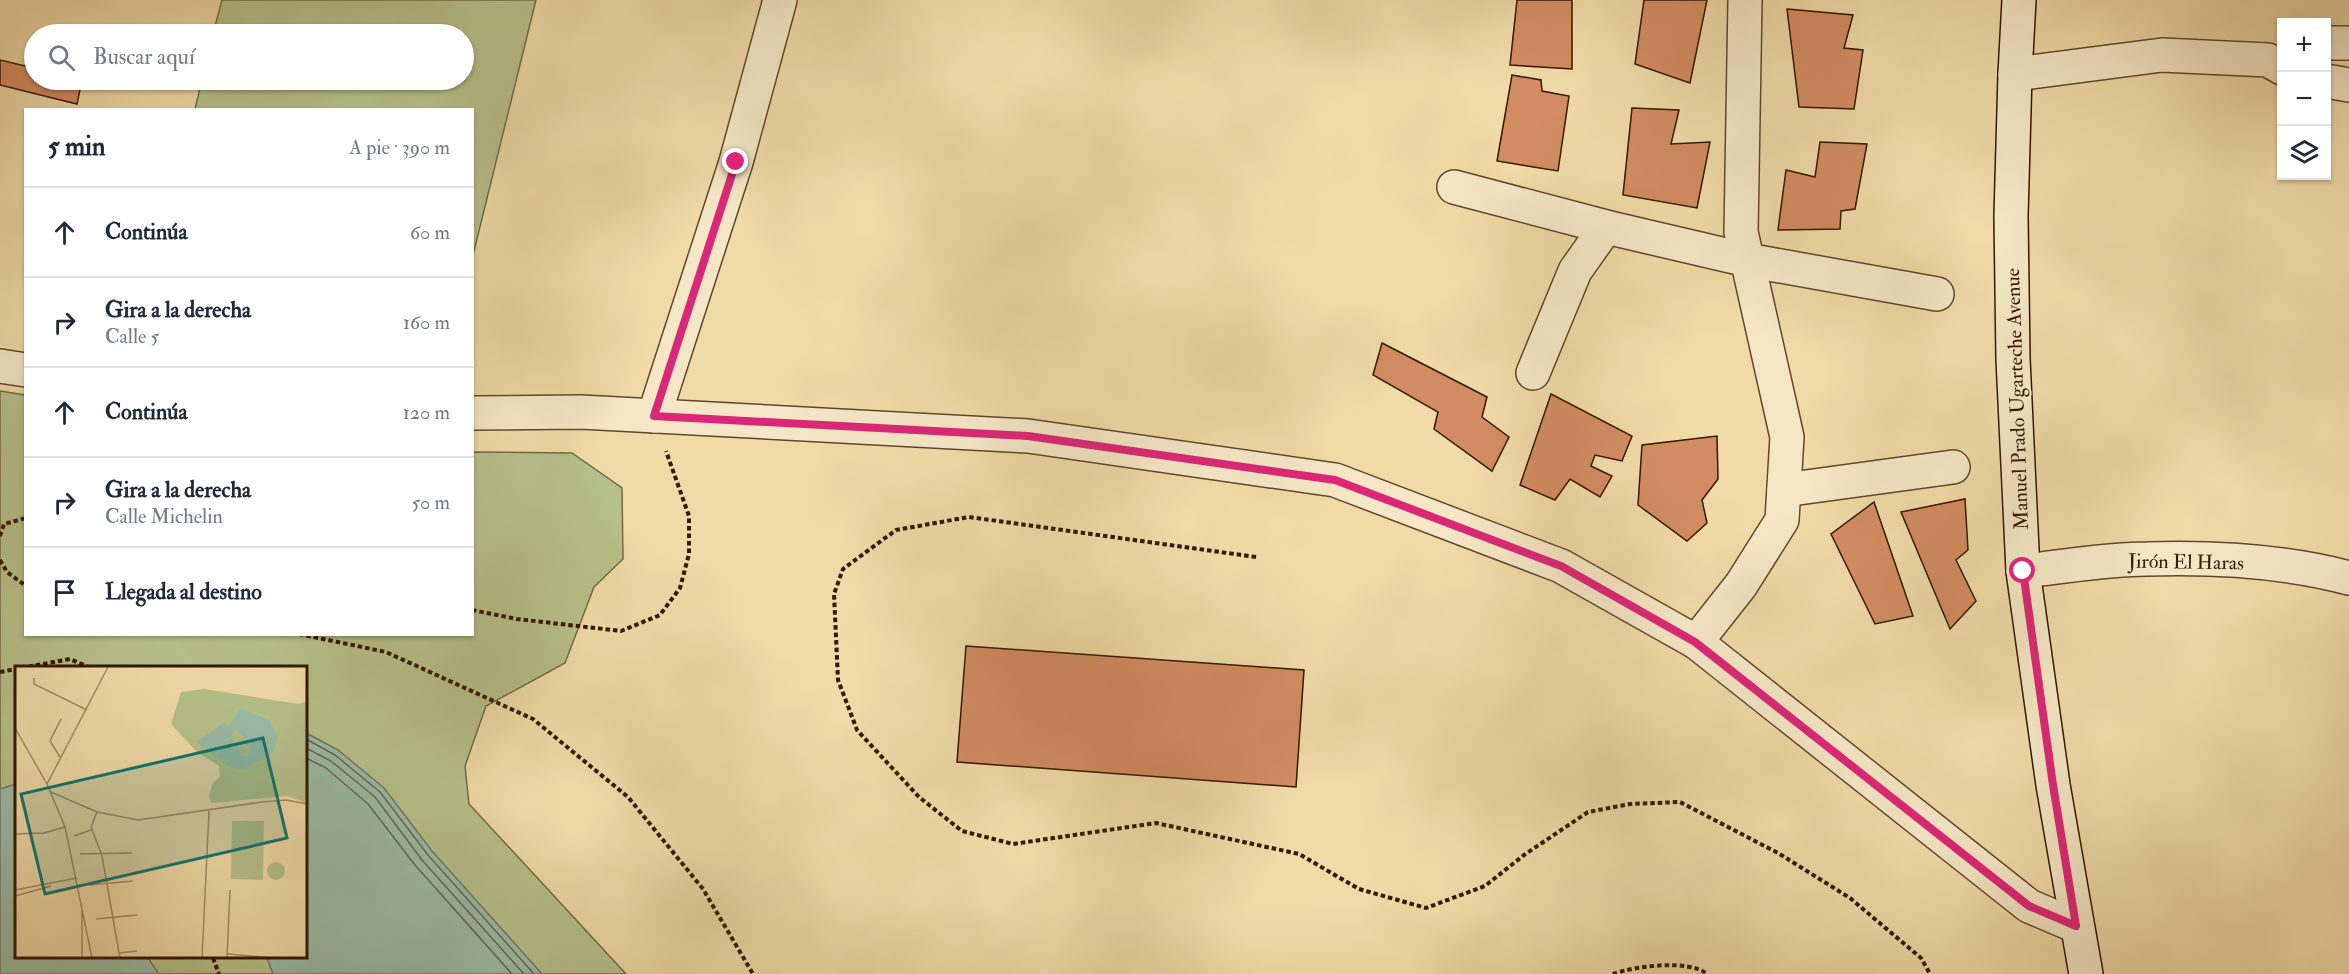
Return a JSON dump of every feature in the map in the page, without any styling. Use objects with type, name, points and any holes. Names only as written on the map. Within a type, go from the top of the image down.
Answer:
[{"type":"street","points":[[654,416],[736,162],[780,0]]},
{"type":"street","points":[[1695,642],[1741,585],[1782,520],[1787,437],[1741,232],[1745,0]]},
{"type":"street","name":"Manuel Prado Ugarteche Avenue","points":[[2019,0],[2012,216],[2013,359],[2023,571],[2053,785],[2086,974]]},
{"type":"street","points":[[2331,44],[2349,43]]},
{"type":"street","points":[[2015,74],[2162,55],[2277,60]]},
{"type":"street","points":[[2331,82],[2349,85]]},
{"type":"street","points":[[1454,187],[1606,227],[1747,260],[1936,294]]},
{"type":"street","points":[[1533,373],[1575,271],[1606,227]]},
{"type":"street","points":[[0,366],[24,370]]},
{"type":"street","points":[[474,413],[581,412],[1028,436],[1335,480],[1561,566],[1695,642],[2029,906],[2076,926]]},
{"type":"street","points":[[1784,490],[1953,467]]},
{"type":"street","name":"Jirón El Haras","points":[[2023,571],[2146,559],[2228,561],[2314,570],[2349,578]]},
{"type":"path","points":[[474,610],[517,619],[621,631],[660,615],[680,588],[689,554],[689,516],[654,416]]},
{"type":"path","points":[[1256,557],[969,517],[896,530],[843,569],[834,594],[838,680],[857,730],[919,797],[962,831],[1013,844],[1156,823],[1299,854],[1359,889],[1426,908],[1485,886],[1524,855],[1588,812],[1630,804],[1680,802],[1778,853],[1850,898],[1921,958],[1930,974]]},
{"type":"path","points":[[0,536],[4,524],[24,519]]},
{"type":"path","points":[[0,560],[7,573],[24,585]]},
{"type":"path","points":[[308,636],[386,652],[533,719],[628,797],[703,889],[753,974]]},
{"type":"path","points":[[32,666],[70,659],[86,666]]},
{"type":"path","points":[[0,672],[15,669]]},
{"type":"path","points":[[214,959],[219,974]]},
{"type":"path","points":[[1613,974],[1630,968],[1668,966],[1702,969],[1707,974]]},
{"type":"green space","points":[[222,0],[536,0],[474,251],[474,108],[195,108],[200,90],[474,90],[474,24],[216,24]]},
{"type":"green space","points":[[0,391],[24,395],[24,636],[474,636],[474,452],[572,453],[622,488],[623,559],[594,587],[565,663],[486,706],[465,766],[469,804],[626,974],[0,974]]},
{"type":"water","points":[[308,734],[338,750],[384,788],[432,851],[542,974],[273,974],[267,959],[308,959]]},
{"type":"water","points":[[15,784],[15,959],[149,959],[159,974],[0,974],[0,789]]},
{"type":"building","points":[[1517,0],[1572,0],[1572,69],[1510,65]]},
{"type":"building","points":[[1644,0],[1707,0],[1690,83],[1635,64]]},
{"type":"building","points":[[1787,9],[1853,15],[1844,48],[1863,50],[1854,109],[1799,107]]},
{"type":"building","points":[[0,60],[24,66],[24,90],[80,90],[77,104],[0,85]]},
{"type":"building","points":[[1512,75],[1541,80],[1542,91],[1569,96],[1558,171],[1497,161]]},
{"type":"building","points":[[1632,108],[1679,110],[1671,144],[1710,142],[1697,208],[1623,195]]},
{"type":"building","points":[[1820,142],[1867,144],[1855,209],[1841,211],[1840,229],[1778,230],[1786,170],[1815,177]]},
{"type":"building","points":[[1382,343],[1487,397],[1482,417],[1509,437],[1492,471],[1434,429],[1438,412],[1373,375]]},
{"type":"building","points":[[1551,394],[1632,436],[1622,461],[1595,455],[1591,466],[1612,476],[1600,497],[1570,479],[1555,500],[1520,485]]},
{"type":"building","points":[[1717,436],[1718,479],[1702,500],[1707,523],[1687,541],[1638,505],[1642,445]]},
{"type":"building","points":[[1965,499],[1968,550],[1956,560],[1976,601],[1950,629],[1901,512]]},
{"type":"building","points":[[1874,502],[1913,616],[1875,624],[1831,534]]},
{"type":"building","points":[[966,646],[1304,670],[1296,787],[957,762]]},
{"type":"route","points":[[736,162],[654,416],[1028,436],[1335,480],[1561,566],[1695,642],[2029,906],[2076,926],[2053,785],[2023,571]]}]
